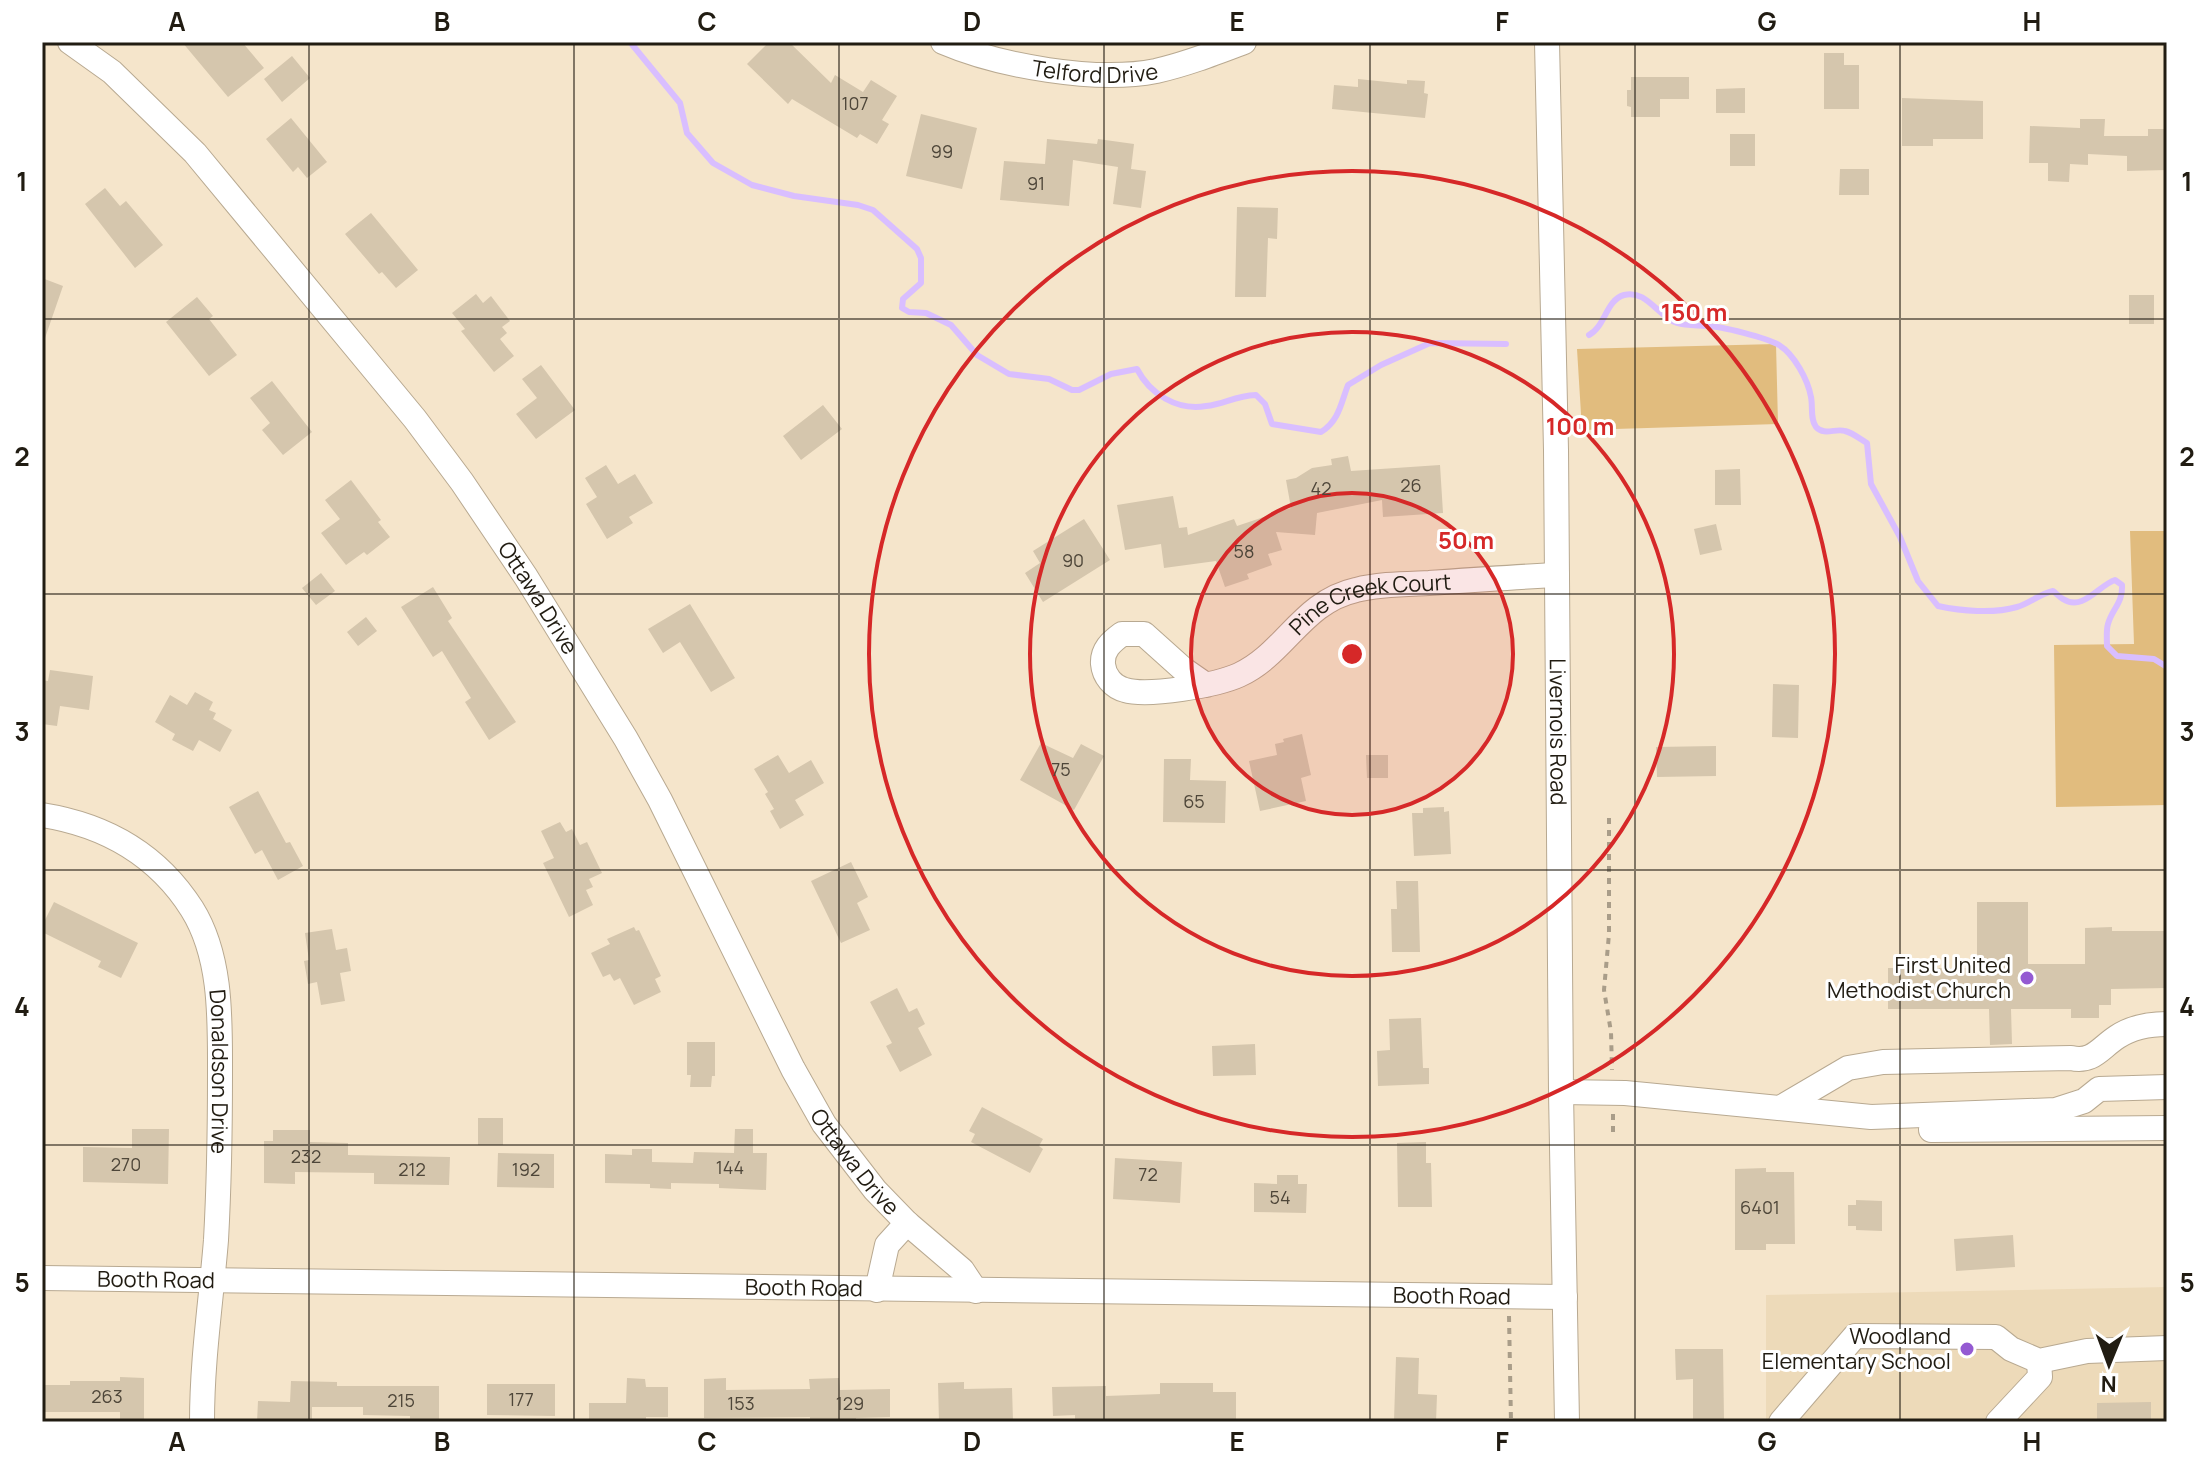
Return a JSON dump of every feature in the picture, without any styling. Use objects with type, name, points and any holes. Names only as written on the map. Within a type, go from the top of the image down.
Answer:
[{"type":"street","name":"Ottawa Drive","points":[[70,42],[112,72],[195,153],[406,407],[462,482],[526,577],[626,739],[660,800],[812,1104],[853,1164],[907,1223],[962,1270],[976,1291]]},
{"type":"street","name":"Telford Drive","points":[[943,42],[1002,62],[1124,74],[1187,63],[1244,42]]},
{"type":"street","name":"Livernois Road","points":[[1547,42],[1567,1422]]},
{"type":"street","name":"Pine Creek Court","points":[[1206,685],[1225,681],[1249,670],[1263,660],[1311,611],[1355,590],[1557,575]]},
{"type":"street","name":"Donaldson Drive","points":[[42,815],[93,827],[143,854],[166,876],[193,911],[205,941],[219,999],[220,1038],[219,1169],[203,1359],[202,1422]]},
{"type":"street","points":[[1780,1108],[1848,1068],[1899,1062],[2071,1058],[2083,1061],[2093,1057],[2118,1036],[2146,1024],[2167,1024]]},
{"type":"street","points":[[2093,1057],[2099,1089]]},
{"type":"street","points":[[1561,1092],[1612,1093],[1871,1117],[2056,1110],[2084,1101],[2099,1089],[2167,1087]]},
{"type":"street","points":[[1871,1117],[1903,1130],[2167,1128]]},
{"type":"street","name":"Ottawa Drive","points":[[877,1290],[887,1245],[907,1223]]},
{"type":"street","name":"Booth Road","points":[[42,1278],[1565,1297]]},
{"type":"street","points":[[1781,1422],[1855,1336],[1996,1337],[2011,1349],[2039,1361],[2087,1351],[2167,1348]]},
{"type":"street","points":[[1998,1422],[2040,1377],[2039,1361]]},
{"type":"path","points":[[1609,818],[1609,934],[1604,990],[1611,1032],[1613,1132]]},
{"type":"path","points":[[1508,1309],[1511,1422]]},
{"type":"shaded area","points":[[1776,344],[1778,424],[1582,430],[1577,349]]},
{"type":"shaded area","points":[[2130,531],[2167,531],[2167,805],[2056,807],[2054,645],[2134,644]]},
{"type":"shaded area","name":"Woodland Elementary School","points":[[2167,1287],[2167,1422],[1766,1422],[1766,1295]]},
{"type":"building","points":[[182,42],[242,42],[264,68],[228,97]]},
{"type":"building","points":[[769,42],[789,42],[831,83],[835,75],[863,92],[871,80],[897,96],[882,120],[889,124],[877,144],[860,134],[857,138],[792,99],[788,104],[747,64]]},
{"type":"building","points":[[1824,53],[1844,53],[1844,65],[1859,65],[1859,109],[1824,109]]},
{"type":"building","points":[[292,56],[310,78],[282,102],[264,79]]},
{"type":"building","points":[[1631,77],[1689,77],[1689,99],[1660,99],[1660,117],[1631,117],[1627,90],[1631,90]]},
{"type":"building","points":[[1358,79],[1407,84],[1407,80],[1425,81],[1424,93],[1428,94],[1425,118],[1332,109],[1334,85],[1358,87]]},
{"type":"building","points":[[1745,88],[1745,113],[1716,113],[1716,89]]},
{"type":"building","points":[[1902,98],[1983,101],[1983,139],[1933,139],[1933,146],[1902,146]]},
{"type":"building","points":[[921,114],[977,128],[962,189],[906,176]]},
{"type":"building","points":[[291,118],[327,162],[307,178],[298,167],[293,172],[266,139]]},
{"type":"building","points":[[2080,119],[2105,119],[2104,136],[2148,136],[2148,129],[2167,129],[2167,170],[2127,171],[2127,156],[2088,154],[2088,165],[2070,164],[2069,182],[2048,181],[2048,163],[2029,163],[2030,126],[2080,128]]},
{"type":"building","points":[[1730,134],[1755,134],[1755,166],[1730,166]]},
{"type":"building","points":[[1047,139],[1097,144],[1098,139],[1134,144],[1131,169],[1146,171],[1141,208],[1113,204],[1118,167],[1073,160],[1069,206],[1000,200],[1004,161],[1045,164]]},
{"type":"building","points":[[1840,169],[1869,169],[1869,195],[1839,195]]},
{"type":"building","points":[[105,188],[120,206],[126,201],[163,245],[135,268],[85,204]]},
{"type":"building","points":[[1237,207],[1278,208],[1277,239],[1268,238],[1266,297],[1235,297]]},
{"type":"building","points":[[371,213],[418,270],[396,288],[382,272],[379,274],[345,234]]},
{"type":"building","points":[[42,278],[63,286],[45,338],[42,337]]},
{"type":"building","points":[[476,294],[483,303],[491,296],[510,321],[502,327],[507,333],[500,339],[514,356],[494,372],[461,331],[465,329],[452,313]]},
{"type":"building","points":[[2129,295],[2154,295],[2154,324],[2129,324]]},
{"type":"building","points":[[197,297],[213,316],[209,319],[237,355],[209,376],[166,322]]},
{"type":"building","points":[[541,365],[575,410],[536,439],[516,414],[537,398],[522,379]]},
{"type":"building","points":[[272,381],[312,432],[283,455],[262,430],[270,423],[250,398]]},
{"type":"building","points":[[823,405],[842,429],[801,460],[783,436]]},
{"type":"building","points":[[1348,456],[1351,471],[1440,465],[1443,513],[1383,517],[1382,500],[1317,513],[1315,535],[1276,532],[1282,550],[1268,554],[1272,565],[1247,574],[1249,579],[1225,587],[1216,561],[1164,568],[1161,544],[1125,550],[1117,505],[1173,496],[1179,528],[1187,527],[1188,535],[1234,519],[1237,526],[1291,508],[1286,480],[1312,468],[1332,465],[1331,459]]},
{"type":"building","points":[[606,465],[618,484],[635,474],[653,503],[629,517],[633,523],[607,539],[586,504],[597,497],[585,478]]},
{"type":"building","points":[[1740,469],[1741,505],[1715,505],[1715,470]]},
{"type":"building","points":[[351,480],[390,537],[367,555],[364,552],[346,565],[321,533],[340,519],[325,500]]},
{"type":"building","points":[[1084,519],[1110,560],[1043,602],[1025,573],[1040,563],[1033,551]]},
{"type":"building","points":[[1716,524],[1722,550],[1700,555],[1694,529]]},
{"type":"building","points":[[321,573],[335,591],[316,605],[302,588]]},
{"type":"building","points":[[433,587],[452,618],[448,621],[516,722],[489,740],[465,702],[471,698],[442,651],[433,657],[401,607]]},
{"type":"building","points":[[690,604],[735,678],[711,692],[680,642],[663,653],[648,629]]},
{"type":"building","points":[[366,617],[377,631],[358,646],[347,632]]},
{"type":"building","points":[[50,670],[93,676],[89,710],[60,706],[57,726],[42,724],[42,680],[48,681]]},
{"type":"building","points":[[1773,684],[1799,685],[1798,738],[1772,737]]},
{"type":"building","points":[[195,692],[213,702],[209,710],[216,713],[213,719],[232,730],[220,752],[199,740],[193,751],[172,740],[175,734],[155,722],[170,695],[187,705]]},
{"type":"building","points":[[1302,734],[1311,775],[1301,778],[1306,801],[1260,811],[1249,761],[1277,755],[1275,744]]},
{"type":"building","points":[[1041,743],[1073,758],[1081,744],[1104,756],[1074,810],[1020,780]]},
{"type":"building","points":[[1716,746],[1716,776],[1657,777],[1656,747]]},
{"type":"building","points":[[778,755],[789,773],[811,760],[824,783],[795,800],[804,815],[780,829],[770,811],[774,809],[765,794],[768,792],[754,769]]},
{"type":"building","points":[[1366,755],[1388,755],[1388,778],[1367,778]]},
{"type":"building","points":[[1164,759],[1191,759],[1190,780],[1226,781],[1225,823],[1163,822]]},
{"type":"building","points":[[258,791],[286,843],[290,842],[303,866],[278,880],[262,850],[255,854],[229,807]]},
{"type":"building","points":[[1444,807],[1444,812],[1449,811],[1451,854],[1414,856],[1412,813],[1423,813],[1423,808]]},
{"type":"building","points":[[560,822],[566,832],[572,829],[580,845],[587,842],[602,873],[589,879],[593,887],[586,890],[593,905],[569,917],[543,863],[554,858],[541,831]]},
{"type":"building","points":[[851,862],[868,897],[857,903],[870,930],[841,943],[811,881]]},
{"type":"building","points":[[1396,881],[1418,881],[1420,952],[1392,952],[1391,909],[1397,909]]},
{"type":"building","points":[[54,902],[138,943],[121,978],[98,967],[101,961],[42,932]]},
{"type":"building","name":"First United Methodist Church","points":[[1977,902],[2028,902],[2028,964],[2085,964],[2085,928],[2167,931],[2167,988],[2111,989],[2111,1005],[2099,1005],[2099,1018],[2071,1018],[2071,1009],[2011,1009],[2012,1044],[1990,1045],[1989,1009],[1888,1009],[1888,968],[1977,968]]},
{"type":"building","points":[[634,927],[636,931],[639,930],[661,976],[655,979],[661,992],[634,1005],[620,978],[614,981],[610,974],[603,977],[591,953],[610,944],[607,939]]},
{"type":"building","points":[[332,929],[336,950],[347,948],[351,971],[340,973],[345,1001],[321,1005],[317,982],[308,984],[304,961],[309,960],[305,933]]},
{"type":"building","points":[[897,988],[909,1012],[917,1008],[925,1024],[918,1028],[932,1055],[900,1072],[886,1046],[892,1043],[870,1002]]},
{"type":"building","points":[[1421,1018],[1423,1068],[1429,1068],[1429,1084],[1378,1086],[1377,1051],[1390,1050],[1389,1019]]},
{"type":"building","points":[[687,1042],[715,1042],[715,1076],[712,1076],[711,1087],[690,1087]]},
{"type":"building","points":[[1255,1044],[1256,1075],[1213,1076],[1212,1046]]},
{"type":"building","points":[[982,1107],[1043,1139],[1039,1146],[1043,1149],[1030,1173],[971,1142],[975,1134],[969,1131]]},
{"type":"building","points":[[478,1118],[503,1118],[503,1145],[478,1145]]},
{"type":"building","points":[[132,1129],[169,1129],[168,1184],[83,1182],[83,1147],[132,1148]]},
{"type":"building","points":[[735,1129],[753,1129],[753,1153],[767,1153],[766,1190],[719,1188],[719,1184],[671,1183],[671,1189],[650,1188],[650,1184],[605,1183],[605,1154],[632,1155],[632,1149],[652,1149],[652,1162],[693,1163],[694,1152],[734,1153]]},
{"type":"building","points":[[273,1130],[310,1130],[310,1142],[348,1143],[348,1155],[450,1157],[449,1185],[374,1184],[374,1173],[295,1172],[295,1184],[264,1183],[264,1141],[273,1141]]},
{"type":"building","points":[[1426,1142],[1426,1163],[1431,1163],[1432,1207],[1398,1207],[1397,1143]]},
{"type":"building","points":[[498,1153],[554,1154],[554,1188],[497,1187]]},
{"type":"building","points":[[1115,1158],[1182,1162],[1180,1203],[1113,1199]]},
{"type":"building","points":[[1766,1168],[1766,1172],[1794,1172],[1795,1244],[1766,1244],[1766,1250],[1735,1250],[1735,1169]]},
{"type":"building","points":[[1277,1175],[1298,1175],[1298,1184],[1307,1184],[1306,1213],[1254,1212],[1254,1183],[1277,1184]]},
{"type":"building","points":[[1856,1200],[1882,1201],[1882,1231],[1856,1230],[1856,1226],[1848,1226],[1848,1205],[1856,1205]]},
{"type":"building","points":[[2013,1235],[2015,1267],[1956,1271],[1954,1239]]},
{"type":"building","points":[[1675,1349],[1723,1349],[1724,1420],[1693,1421],[1693,1379],[1676,1380]]},
{"type":"building","points":[[1396,1357],[1419,1358],[1418,1394],[1437,1395],[1436,1422],[1394,1421]]},
{"type":"building","points":[[120,1377],[144,1378],[144,1419],[120,1419],[120,1412],[42,1412],[42,1385],[70,1385],[70,1381],[120,1381]]},
{"type":"building","points":[[627,1378],[645,1379],[646,1387],[668,1387],[668,1417],[646,1417],[646,1422],[589,1422],[589,1403],[626,1403]]},
{"type":"building","points":[[726,1378],[726,1390],[810,1389],[809,1379],[839,1378],[840,1390],[890,1389],[890,1417],[856,1418],[856,1422],[810,1422],[810,1417],[704,1418],[704,1379]]},
{"type":"building","points":[[291,1381],[337,1382],[337,1386],[439,1386],[439,1422],[410,1422],[410,1416],[363,1415],[363,1407],[312,1407],[312,1422],[257,1422],[258,1401],[290,1402]]},
{"type":"building","points":[[964,1382],[964,1389],[1012,1388],[1013,1421],[939,1422],[938,1383]]},
{"type":"building","points":[[1160,1383],[1213,1383],[1213,1392],[1236,1392],[1236,1422],[1075,1422],[1075,1415],[1053,1416],[1052,1387],[1106,1386],[1106,1396],[1160,1394]]},
{"type":"building","points":[[487,1384],[555,1384],[555,1416],[487,1415]]},
{"type":"building","points":[[2151,1402],[2151,1422],[2097,1422],[2097,1403]]},
{"type":"waterway","points":[[630,42],[680,103],[687,133],[713,163],[752,185],[873,210],[917,249],[921,258],[921,283],[903,299],[902,308],[909,312],[926,313],[951,325],[977,355],[1009,374],[1049,379],[1072,390],[1079,390],[1111,374],[1137,369],[1149,386],[1175,403],[1206,406],[1256,395],[1265,404],[1272,424],[1321,432],[1336,417],[1348,385],[1381,365],[1430,343],[1506,344]]},
{"type":"waterway","points":[[1589,335],[1599,326],[1613,302],[1632,294],[1646,300],[1677,323],[1733,330],[1779,345],[1804,375],[1816,427],[1823,431],[1848,432],[1867,443],[1871,484],[1900,537],[1918,581],[1938,606],[1988,611],[2008,609],[2053,591],[2063,599],[2077,602],[2115,580],[2122,585],[2122,591],[2108,624],[2107,646],[2117,656],[2154,659],[2167,667]]},
{"type":"place","name":"First United Methodist Church","points":[[2027,978]]},
{"type":"place","name":"Woodland Elementary School","points":[[1967,1349]]}]
